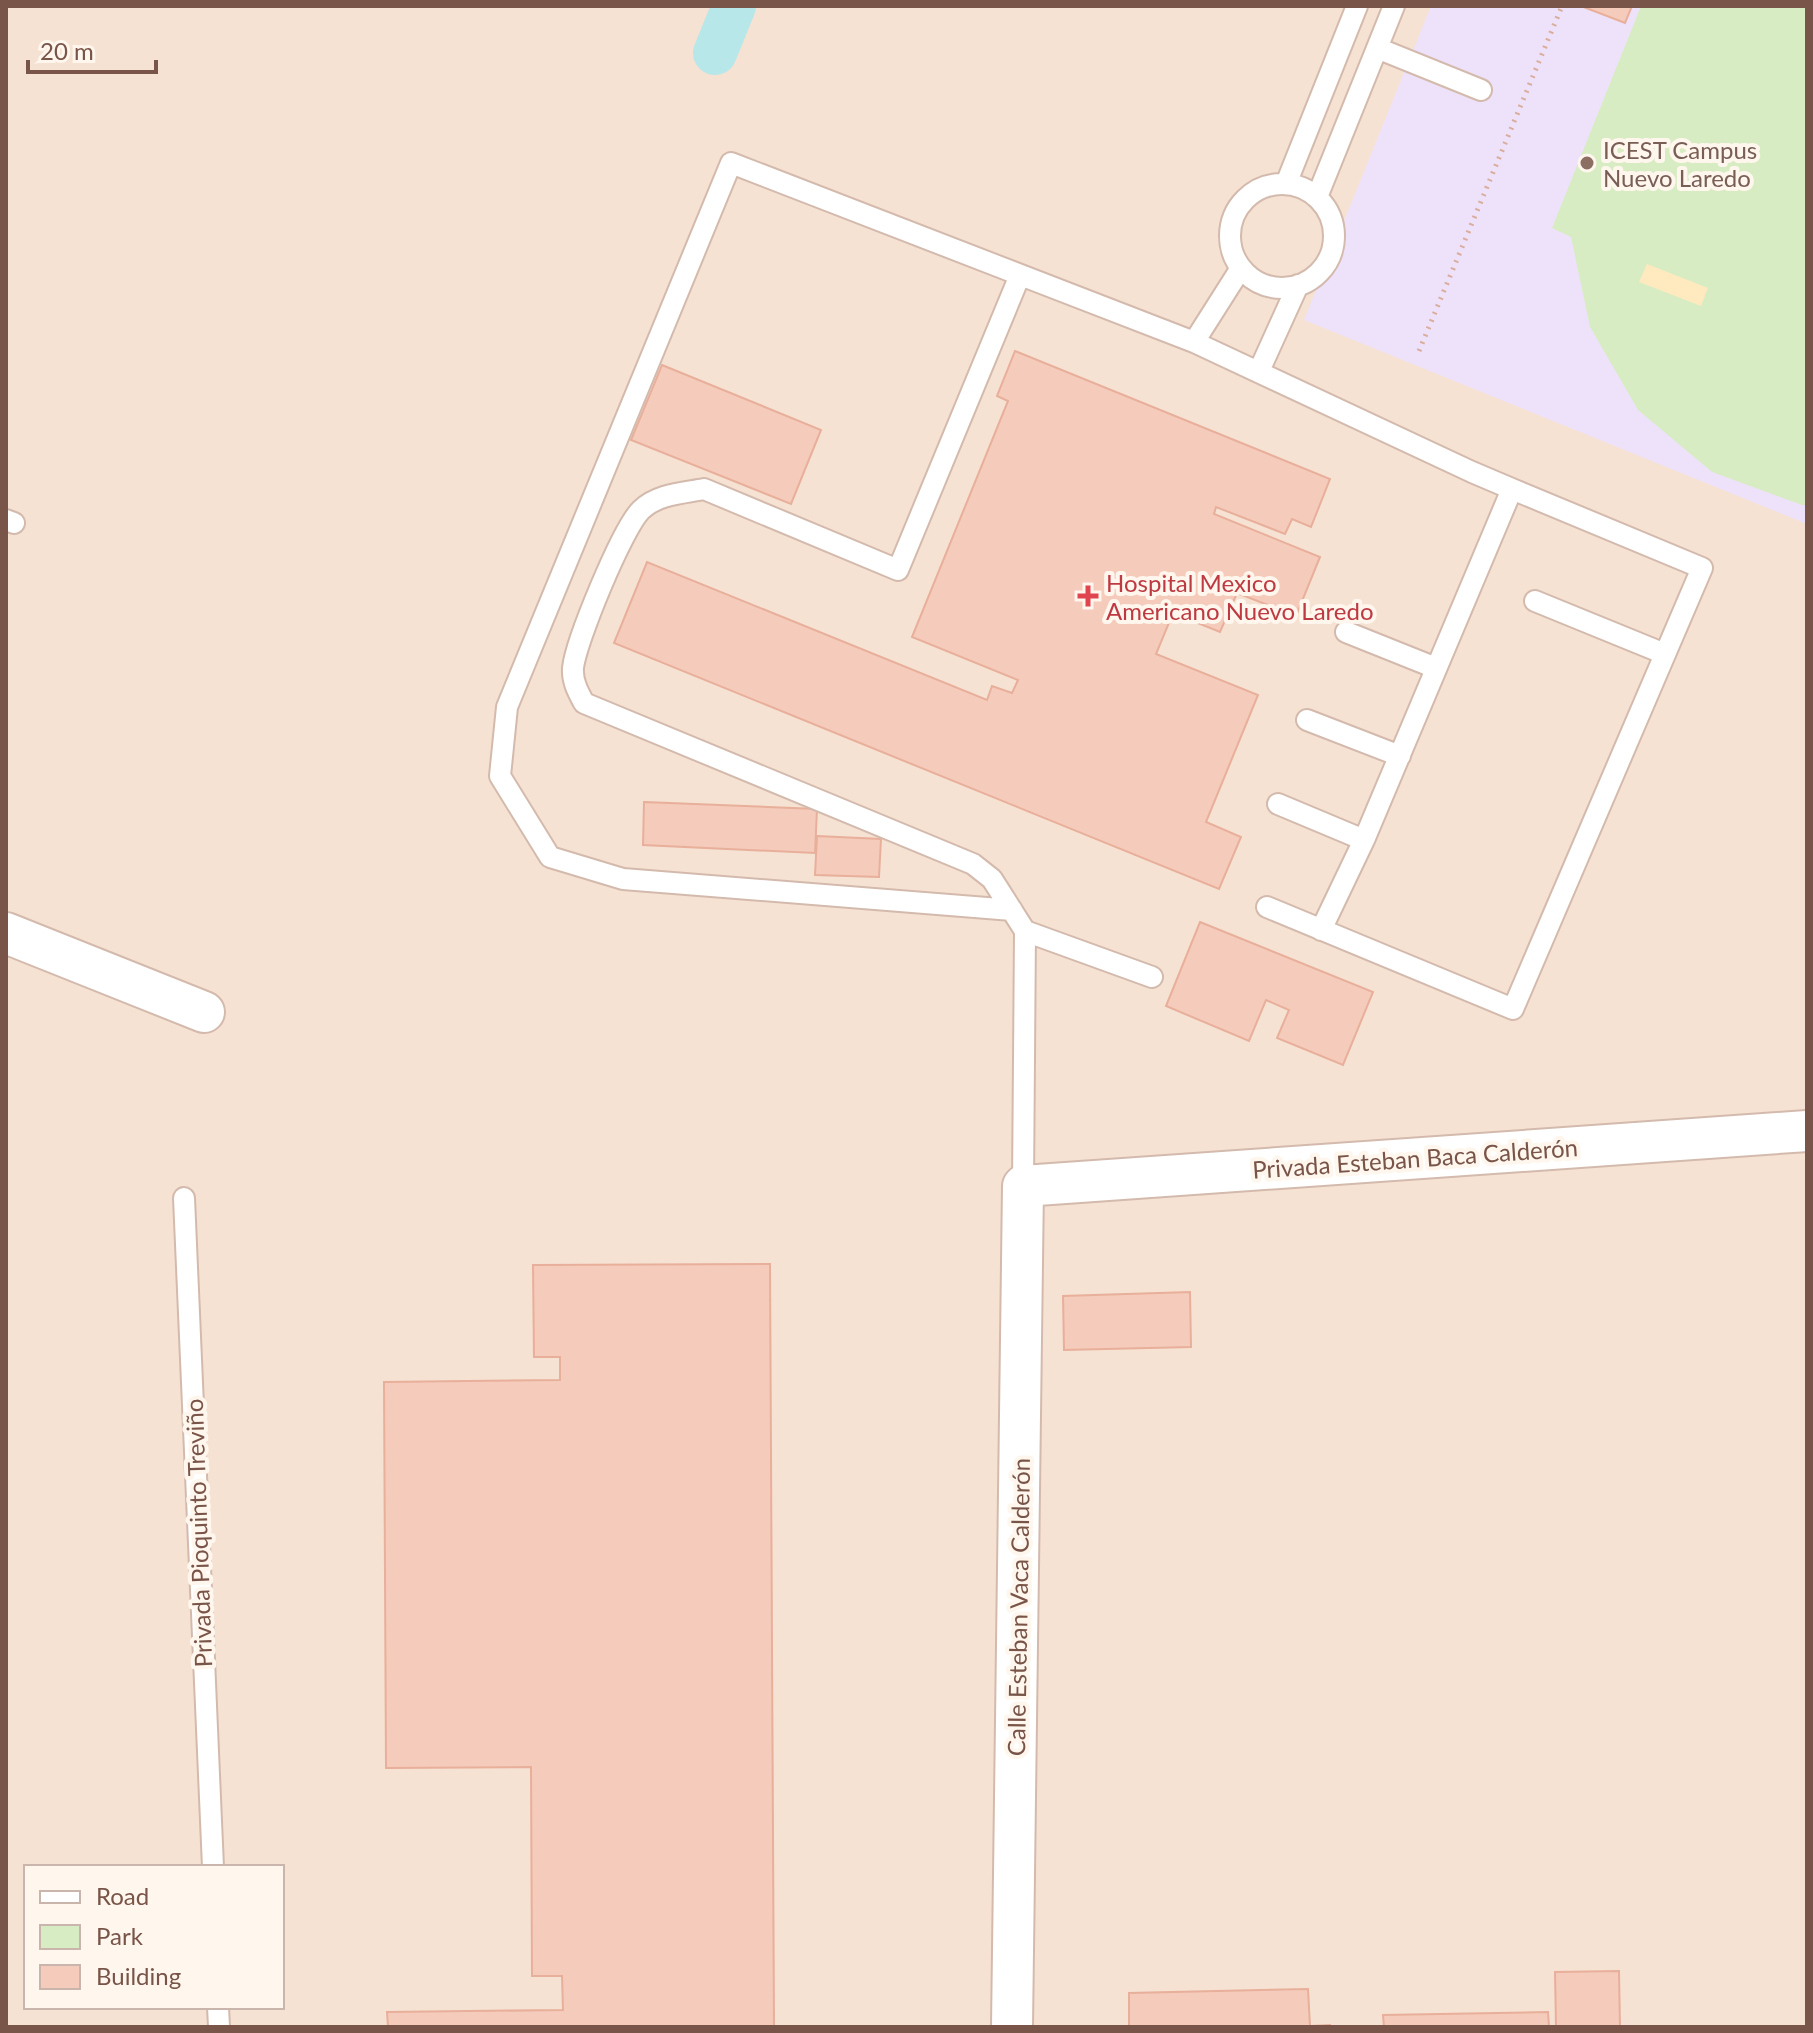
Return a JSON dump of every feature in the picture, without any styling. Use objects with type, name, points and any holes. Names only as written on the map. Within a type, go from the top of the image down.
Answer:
[{"type":"street","points":[[6,933],[204,1012]]},
{"type":"street","name":"Privada Esteban Baca Calderón","points":[[1023,1186],[1807,1131]]},
{"type":"street","name":"Calle Esteban Vaca Calderón","points":[[1012,2027],[1023,1186]]},
{"type":"lane","points":[[1286,184],[1357,6]]},
{"type":"lane","points":[[1317,197],[1394,6]]},
{"type":"lane","points":[[1377,48],[1481,90]]},
{"type":"lane","points":[[1012,910],[623,879],[550,857],[500,776],[507,707],[731,163],[1194,342],[1472,472],[1702,568],[1513,1009],[1267,907]]},
{"type":"lane","points":[[1286,184],[1302,188],[1317,197],[1333,225],[1334,242],[1330,258],[1320,272],[1305,283],[1289,287],[1270,287],[1254,280],[1241,268],[1233,252],[1230,235],[1233,218],[1241,204],[1254,192],[1286,184]]},
{"type":"lane","points":[[1194,342],[1241,268]]},
{"type":"lane","points":[[1020,275],[898,570],[704,489],[664,497],[641,510],[624,534],[584,631],[573,668],[575,685],[584,703],[973,864],[992,879],[1025,931],[1023,1186]]},
{"type":"lane","points":[[1259,371],[1298,285]]},
{"type":"lane","points":[[1321,930],[1364,840],[1512,489]]},
{"type":"lane","points":[[1535,601],[1665,654]]},
{"type":"lane","points":[[1346,632],[1436,668]]},
{"type":"lane","points":[[1307,720],[1400,756]]},
{"type":"lane","points":[[1278,804],[1364,840]]},
{"type":"lane","points":[[1025,931],[1152,977]]},
{"type":"lane","name":"Privada Pioquinto Treviño","points":[[184,1198],[213,1865]]},
{"type":"path","points":[[1419,351],[1562,6]]},
{"type":"shaded area","points":[[6,6],[1807,6],[1807,2027],[6,2027]]},
{"type":"shaded area","name":"ICEST Campus Nuevo Laredo","points":[[1431,6],[1807,6],[1807,524],[1304,320]]},
{"type":"green space","points":[[1641,6],[1807,6],[1807,505],[1712,472],[1638,410],[1590,327],[1571,237],[1552,228]]},
{"type":"sand","points":[[1647,264],[1708,288],[1701,306],[1639,282]]},
{"type":"building","points":[[1581,6],[1632,6],[1625,23]]},
{"type":"building","points":[[1015,351],[1330,479],[1311,527],[1292,519],[1285,534],[1216,507],[1214,514],[1320,557],[1296,616],[1237,593],[1220,632],[1173,613],[1156,654],[1258,695],[1206,822],[1241,837],[1219,889],[614,643],[647,562],[987,700],[992,686],[1012,693],[1018,680],[912,637],[1008,401],[997,396]]},
{"type":"building","points":[[662,365],[821,430],[791,504],[631,440]]},
{"type":"building","points":[[644,802],[817,809],[815,853],[643,845]]},
{"type":"building","points":[[817,836],[881,839],[879,877],[815,875]]},
{"type":"building","points":[[1200,922],[1373,992],[1343,1065],[1277,1038],[1289,1010],[1266,1000],[1249,1041],[1166,1006]]},
{"type":"building","points":[[770,1264],[774,2027],[388,2027],[387,2012],[563,2010],[562,1976],[532,1976],[531,1767],[386,1768],[384,1382],[560,1380],[560,1357],[534,1357],[533,1265]]},
{"type":"building","points":[[1190,1292],[1191,1347],[1064,1350],[1063,1296]]},
{"type":"building","points":[[1619,1971],[1620,2027],[1556,2027],[1555,1972]]},
{"type":"building","points":[[1308,1989],[1310,2026],[1330,2027],[1129,2027],[1129,1993]]},
{"type":"building","points":[[1548,2012],[1549,2027],[1384,2027],[1383,2015]]},
{"type":"waterway","points":[[715,53],[734,6]]},
{"type":"place","name":"ICEST Campus Nuevo Laredo","points":[[1587,163]]},
{"type":"place","name":"Hospital Mexico Americano Nuevo Laredo","points":[[1088,596]]}]
